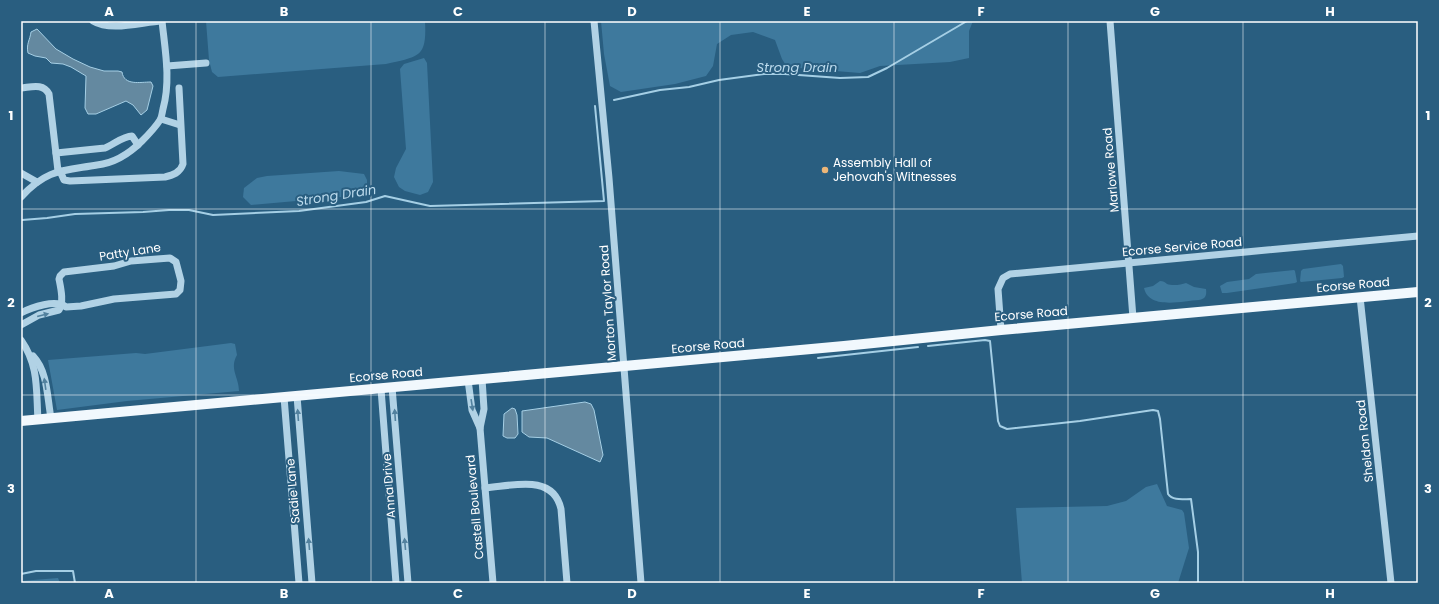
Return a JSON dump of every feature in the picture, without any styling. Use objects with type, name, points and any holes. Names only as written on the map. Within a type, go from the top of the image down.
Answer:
[{"type":"main road","name":"Ecorse Road","points":[[21,421],[838,347],[1001,330],[1418,291]]},
{"type":"street","points":[[21,197],[44,177],[59,171],[113,162],[138,145],[161,119],[167,92],[167,66],[162,21],[101,26],[93,21]]},
{"type":"street","name":"Morton Taylor Road","points":[[594,21],[609,178],[641,583]]},
{"type":"street","name":"Marlowe Road","points":[[1110,21],[1130,262],[1133,318]]},
{"type":"street","points":[[167,66],[206,63]]},
{"type":"street","points":[[21,88],[39,86],[44,87],[50,94],[59,171],[64,180],[70,181],[165,177],[182,169],[183,164],[178,88]]},
{"type":"street","points":[[161,119],[180,125]]},
{"type":"street","points":[[56,153],[105,148],[112,146],[127,136],[132,136],[138,145]]},
{"type":"street","points":[[21,173],[37,182]]},
{"type":"street","name":"Ecorse Service Road","points":[[1001,330],[998,289],[1000,282],[1007,276],[1013,274],[1418,236]]},
{"type":"street","name":"Patty Lane","points":[[21,313],[38,306],[57,302],[66,307],[81,306],[114,299],[176,294],[180,290],[181,281],[176,262],[174,259],[168,257],[64,272],[59,279],[62,304]]},
{"type":"street","name":"Sheldon Road","points":[[1360,297],[1391,583]]},
{"type":"street","points":[[21,325],[39,315],[59,310],[62,304]]},
{"type":"street","points":[[21,340],[44,372],[50,418]]},
{"type":"street","points":[[30,353],[34,363],[38,420]]},
{"type":"street","name":"Castell Boulevard","points":[[482,379],[484,409],[480,428],[493,583]]},
{"type":"street","name":"Castell Boulevard","points":[[468,380],[472,410],[480,428]]},
{"type":"street","name":"Anna Drive","points":[[392,387],[408,583]]},
{"type":"street","name":"Anna Drive","points":[[381,388],[396,583]]},
{"type":"street","name":"Sadie Lane","points":[[297,396],[312,583]]},
{"type":"street","name":"Sadie Lane","points":[[284,397],[300,583]]},
{"type":"street","points":[[485,488],[534,484],[546,487],[553,493],[558,500],[561,509],[567,583]]},
{"type":"shaded area","points":[[206,21],[425,21],[425,33],[422,49],[419,53],[413,57],[386,64],[218,77],[212,72],[209,60]]},
{"type":"shaded area","points":[[601,21],[973,21],[969,31],[969,58],[950,62],[880,66],[860,73],[787,67],[782,59],[775,40],[753,32],[731,35],[717,44],[713,66],[706,76],[675,84],[621,92],[610,86],[604,54]]},
{"type":"shaded area","points":[[37,29],[56,49],[90,67],[104,71],[122,72],[126,79],[133,82],[151,82],[153,86],[147,110],[141,115],[133,105],[126,101],[96,114],[88,114],[85,108],[86,76],[71,67],[63,64],[51,63],[46,58],[28,53],[31,32]]},
{"type":"shaded area","points":[[424,58],[427,63],[433,182],[428,192],[420,195],[405,191],[399,187],[394,177],[396,168],[406,149],[400,69],[404,64]]},
{"type":"shaded area","points":[[339,171],[364,174],[367,180],[367,189],[352,196],[251,205],[243,197],[244,188],[257,178]]},
{"type":"shaded area","points":[[1341,264],[1343,266],[1344,277],[1342,278],[1300,281],[1301,271],[1303,269]]},
{"type":"shaded area","points":[[1294,270],[1297,282],[1295,283],[1227,293],[1222,293],[1220,286],[1227,282],[1249,279],[1256,274]]},
{"type":"shaded area","points":[[1160,281],[1171,285],[1186,283],[1194,287],[1206,289],[1206,295],[1203,299],[1199,300],[1167,303],[1159,302],[1147,295],[1144,288],[1153,286]]},
{"type":"shaded area","points":[[231,343],[235,344],[237,355],[234,369],[239,391],[127,401],[57,410],[48,360],[136,353],[145,354]]},
{"type":"shaded area","points":[[585,402],[591,404],[594,410],[603,455],[600,462],[547,438],[529,437],[522,432],[522,411]]},
{"type":"shaded area","points":[[512,408],[515,409],[517,415],[518,434],[515,438],[507,438],[503,436],[504,414]]},
{"type":"shaded area","points":[[1157,484],[1167,506],[1182,510],[1184,513],[1189,548],[1178,583],[1022,583],[1016,508],[1107,506],[1126,501],[1146,487]]},
{"type":"shaded area","points":[[58,578],[60,583],[21,583],[21,581]]},
{"type":"waterway","name":"Strong Drain","points":[[614,100],[660,90],[689,87],[719,80],[764,74],[840,78],[868,77],[887,68],[967,21]]},
{"type":"waterway","name":"Strong Drain","points":[[22,220],[75,214],[169,210],[189,210],[213,215],[299,211],[366,202],[385,196],[430,206],[604,201],[595,106]]},
{"type":"waterway","points":[[928,346],[985,340],[990,341],[998,421],[1000,426],[1007,429],[1080,421],[1153,410],[1158,411],[1168,494],[1175,499],[1191,499],[1198,552],[1198,583]]},
{"type":"waterway","points":[[818,358],[918,347]]},
{"type":"waterway","points":[[21,574],[36,571],[73,571],[75,583]]},
{"type":"place","name":"Assembly Hall of Jehovah's Witnesses","points":[[825,170]]}]
